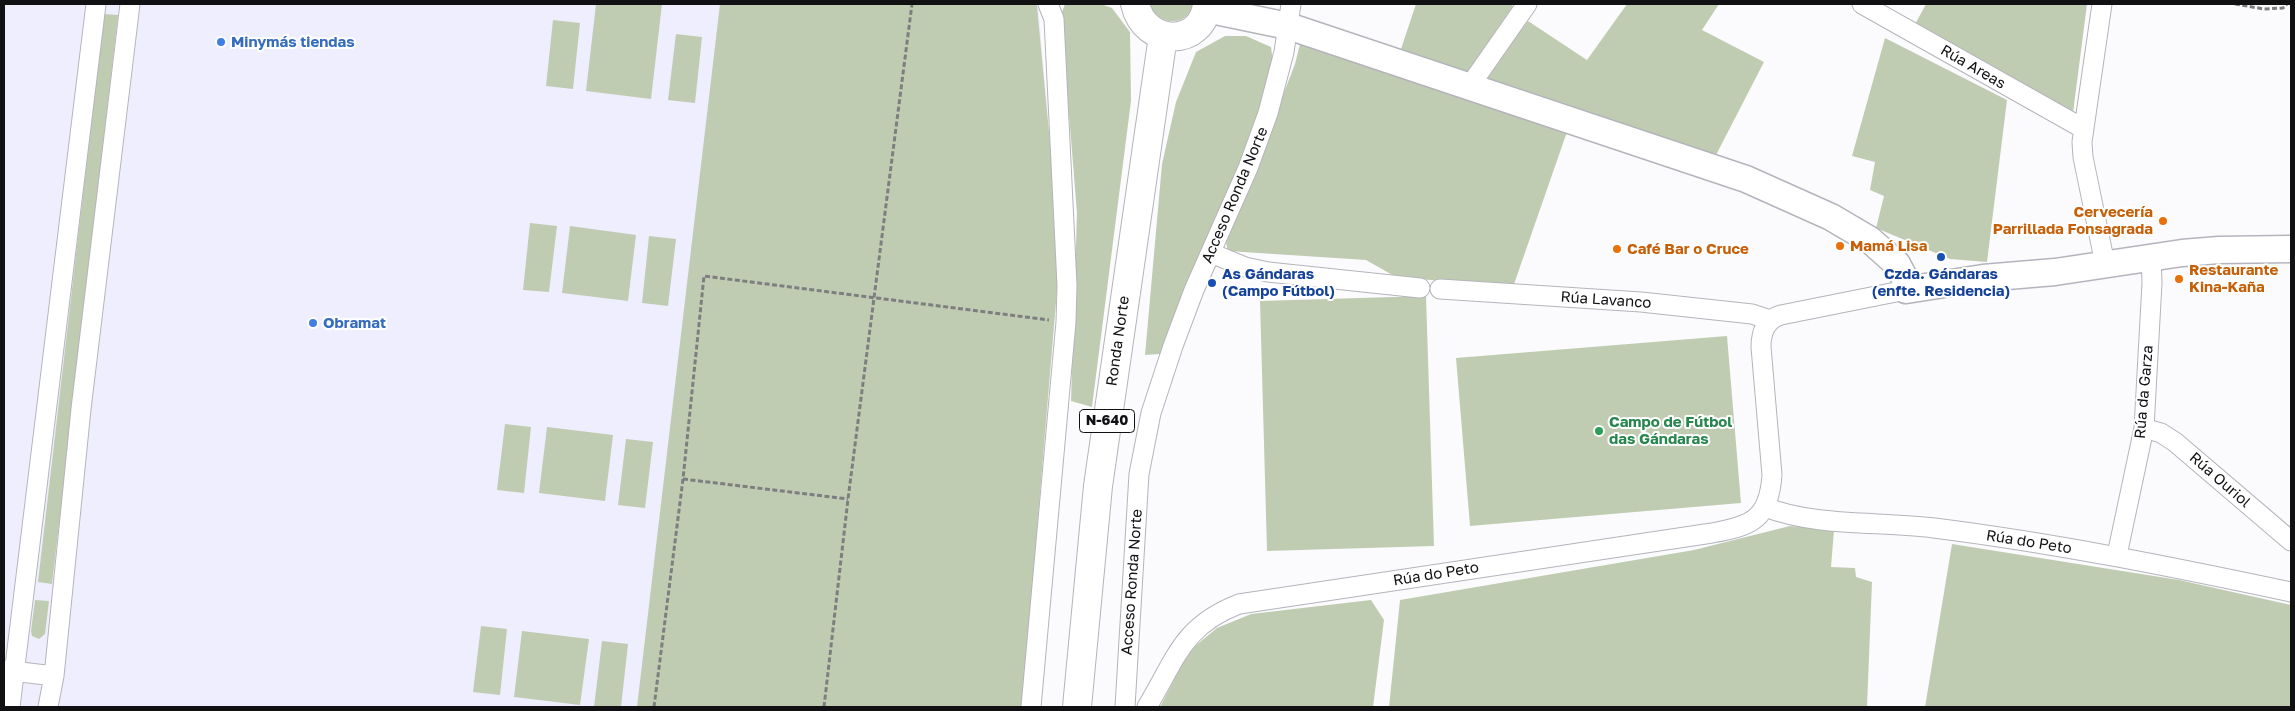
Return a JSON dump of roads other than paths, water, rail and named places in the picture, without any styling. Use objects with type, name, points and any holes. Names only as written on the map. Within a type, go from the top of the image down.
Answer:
[{"type":"highway","points":[[1135,4],[1137,14],[1143,24],[1152,32],[1174,37],[1185,34],[1194,28],[1202,20],[1207,6]]},
{"type":"highway","name":"Ronda Norte","points":[[1077,707],[1098,486],[1163,36]]},
{"type":"main road","points":[[1207,6],[1290,15],[1469,87],[1746,179],[1831,217],[1857,231],[1889,256],[1901,271],[1906,290],[1983,278],[2151,257],[2219,250],[2291,249]]},
{"type":"street","points":[[10,707],[9,670],[96,4]]},
{"type":"street","points":[[48,707],[54,676],[81,409],[130,4]]},
{"type":"street","points":[[1469,87],[1527,4]]},
{"type":"street","name":"Rúa Areas","points":[[1862,4],[2084,130]]},
{"type":"street","points":[[2102,4],[2084,130],[2083,158],[2105,264]]},
{"type":"street","points":[[1032,707],[1066,322],[1067,285],[1054,9]]},
{"type":"street","name":"Acceso Ronda Norte","points":[[1124,707],[1141,465],[1151,412],[1172,346],[1210,253],[1248,168],[1268,114],[1290,15]]},
{"type":"street","points":[[1210,253],[1245,267],[1268,272],[1420,288]]},
{"type":"street","name":"Rúa da Garza","points":[[2117,555],[2144,428],[2152,283],[2151,257]]},
{"type":"street","name":"Rúa Lavanco","points":[[1440,289],[1641,302],[1752,314],[1772,318]]},
{"type":"street","points":[[1765,507],[1770,498],[1772,475],[1761,339],[1772,318],[1906,290]]},
{"type":"street","name":"Rúa Ouriol","points":[[2144,428],[2161,433],[2175,442],[2291,541]]},
{"type":"street","name":"Rúa do Peto","points":[[1147,707],[1190,635],[1217,613],[1239,604],[1719,532],[1749,524],[1761,514],[1765,507],[1778,512],[1820,519],[1933,528],[2117,555],[2291,592]]},
{"type":"street","points":[[9,670],[54,676]]},
{"type":"place","name":"Minymás tiendas","points":[[221,42]]},
{"type":"place","name":"Cervecería Parrillada Fonsagrada","points":[[2163,221]]},
{"type":"place","name":"Mamá Lisa","points":[[1840,246]]},
{"type":"place","name":"Café Bar o Cruce","points":[[1617,249]]},
{"type":"place","name":"Czda. Gándaras (enfte. Residencia)","points":[[1941,257]]},
{"type":"place","name":"Restaurante Kina-Kaña","points":[[2179,279]]},
{"type":"place","name":"As Gándaras (Campo Fútbol)","points":[[1212,283]]},
{"type":"place","name":"Obramat","points":[[313,323]]},
{"type":"place","name":"Campo de Fútbol das Gándaras","points":[[1599,431]]}]
